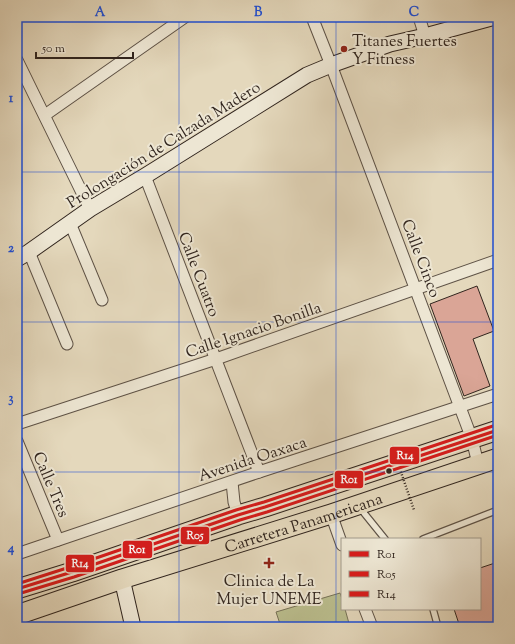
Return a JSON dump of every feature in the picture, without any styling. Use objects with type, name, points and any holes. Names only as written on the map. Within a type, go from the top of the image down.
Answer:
[{"type":"highway","name":"Carretera Panamericana","points":[[17,589],[498,430]]},
{"type":"highway","name":"Carretera Panamericana","points":[[17,615],[122,579],[331,514],[498,458]]},
{"type":"street","points":[[45,115],[185,17]]},
{"type":"street","name":"Calle Cinco","points":[[312,17],[472,439],[478,464]]},
{"type":"street","points":[[419,17],[425,36]]},
{"type":"street","name":"Prolongación de Calzada Madero","points":[[23,255],[90,209],[308,75],[331,65],[390,44],[495,17]]},
{"type":"street","points":[[17,60],[90,209]]},
{"type":"street","name":"Calle Cuatro","points":[[145,176],[260,472]]},
{"type":"street","points":[[70,223],[102,300]]},
{"type":"street","points":[[23,255],[67,344]]},
{"type":"street","name":"Calle Ignacio Bonilla","points":[[17,424],[216,359],[498,260]]},
{"type":"street","name":"Avenida Oaxaca","points":[[17,554],[498,394]]},
{"type":"street","name":"Calle Tres","points":[[17,441],[58,540]]},
{"type":"street","points":[[232,482],[234,502],[238,515]]},
{"type":"street","points":[[331,514],[341,542]]},
{"type":"street","points":[[122,579],[133,627]]},
{"type":"street","points":[[365,610],[372,627]]},
{"type":"lane","points":[[358,505],[384,538]]},
{"type":"lane","points":[[426,538],[498,510]]},
{"type":"lane","points":[[433,610],[438,627]]},
{"type":"path","points":[[392,446],[414,510]]},
{"type":"green space","points":[[340,593],[341,610],[345,610],[350,627],[281,627],[276,612]]},
{"type":"building","points":[[477,286],[494,331],[473,339],[490,386],[464,396],[430,304]]},
{"type":"building","points":[[498,562],[498,627],[460,627],[454,610],[481,610],[481,568]]},
{"type":"transit line","name":"R14","points":[[17,584],[236,510],[496,425]]},
{"type":"transit line","name":"R01","points":[[17,589],[498,430]]},
{"type":"transit line","name":"R05","points":[[18,594],[74,577],[240,520],[498,435]]},
{"type":"place","name":"Titanes Fuertes Y Fitness","points":[[344,49]]},
{"type":"place","name":"Clinica de La Mujer UNEME","points":[[269,563]]}]
